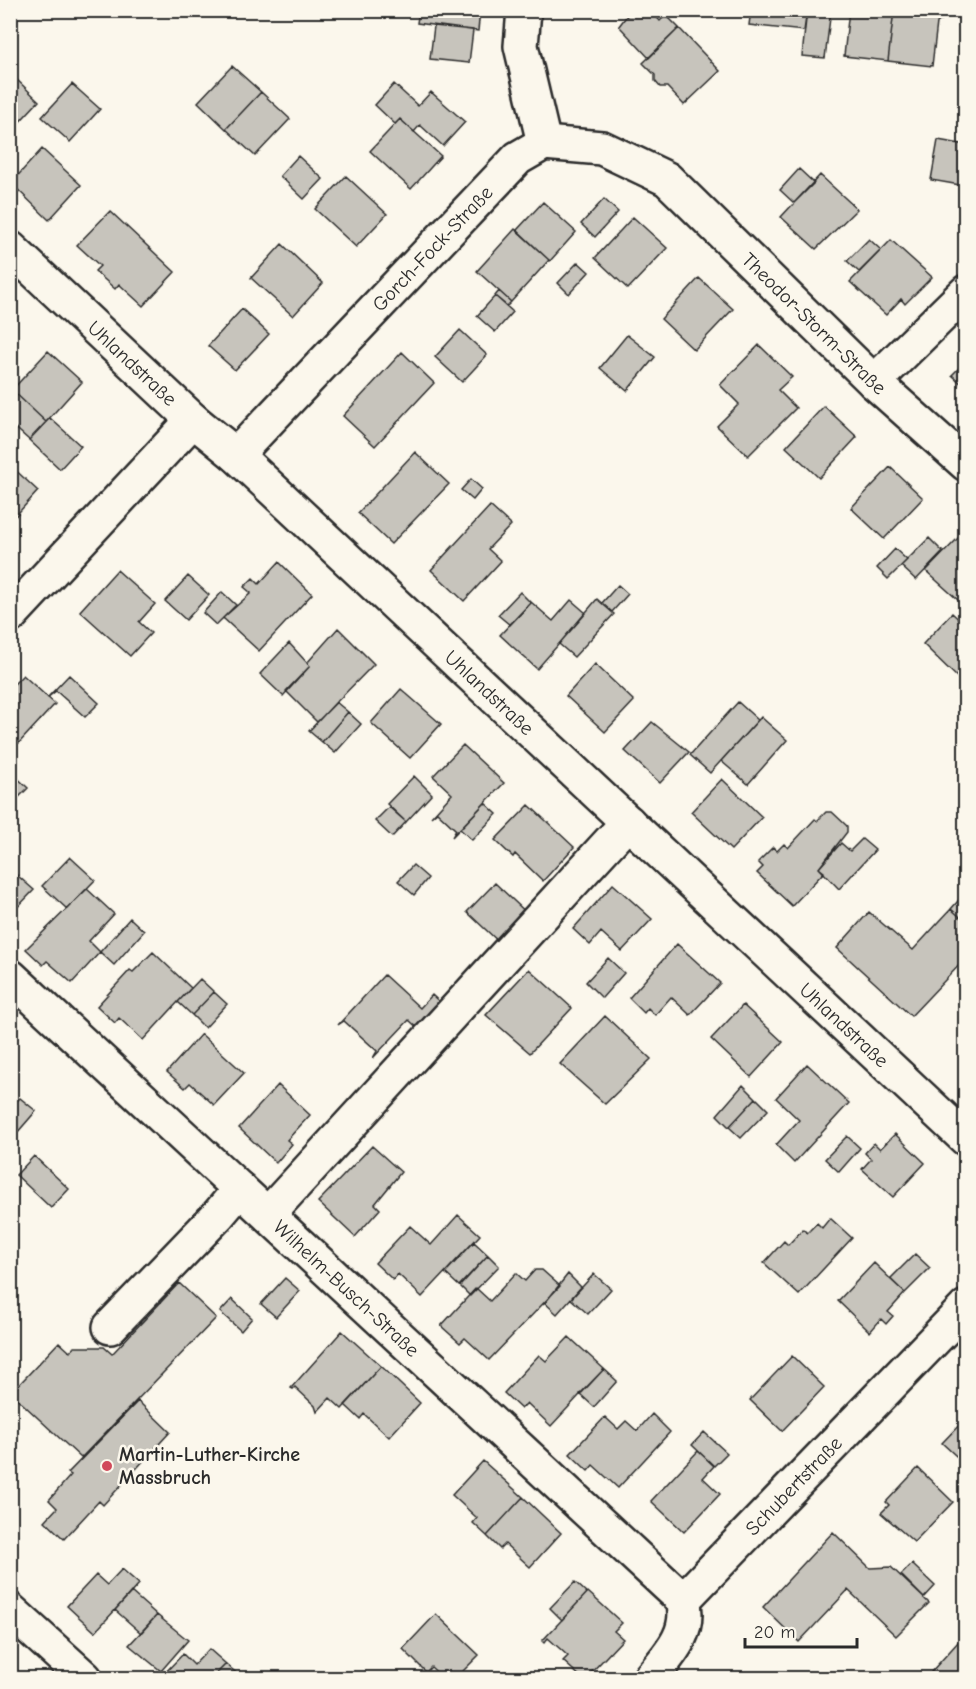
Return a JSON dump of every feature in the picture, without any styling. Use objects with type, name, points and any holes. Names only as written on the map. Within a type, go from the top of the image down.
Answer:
[{"type":"street","points":[[524,10],[521,46],[544,143]]},
{"type":"street","name":"Theodor-Storm-Straße","points":[[544,143],[602,148],[667,179],[874,381],[966,464]]},
{"type":"street","name":"Gorch-Fock-Straße","points":[[236,455],[518,158],[544,143]]},
{"type":"street","name":"Uhlandstraße","points":[[10,248],[193,420],[236,455],[966,1139]]},
{"type":"street","points":[[874,381],[966,292]]},
{"type":"street","points":[[10,616],[193,420]]},
{"type":"street","points":[[268,1214],[628,822]]},
{"type":"street","name":"Wilhelm-Busch-Straße","points":[[10,976],[683,1600]]},
{"type":"street","points":[[110,1327],[218,1215],[240,1189]]},
{"type":"street","name":"Schubertstraße","points":[[683,1600],[966,1307]]},
{"type":"street","points":[[650,1678],[678,1643],[687,1613],[683,1600]]},
{"type":"street","points":[[10,1610],[85,1678]]},
{"type":"building","points":[[419,10],[480,10],[478,31],[417,23]]},
{"type":"building","points":[[631,10],[650,10],[660,21],[666,15],[679,28],[649,58],[619,26]]},
{"type":"building","points":[[751,10],[807,10],[804,31],[749,25]]},
{"type":"building","points":[[807,10],[831,10],[825,58],[802,56]]},
{"type":"building","points":[[849,10],[894,10],[888,61],[844,56]]},
{"type":"building","points":[[894,10],[946,10],[945,17],[937,23],[932,66],[888,61]]},
{"type":"building","points":[[434,26],[473,30],[469,63],[430,59]]},
{"type":"building","points":[[679,28],[720,71],[684,105],[667,87],[660,87],[655,81],[655,75],[643,63]]},
{"type":"building","points":[[232,66],[261,92],[226,129],[198,102]]},
{"type":"building","points":[[13,76],[39,101],[10,132],[10,79]]},
{"type":"building","points":[[72,84],[100,109],[70,142],[42,117]]},
{"type":"building","points":[[394,84],[418,106],[431,92],[465,122],[443,146],[420,125],[414,132],[400,119],[395,124],[375,105]]},
{"type":"building","points":[[261,92],[290,119],[255,156],[226,129]]},
{"type":"building","points":[[400,119],[441,156],[411,189],[370,151]]},
{"type":"building","points":[[938,140],[966,145],[966,186],[931,180]]},
{"type":"building","points":[[42,149],[81,185],[49,220],[11,183]]},
{"type":"building","points":[[298,156],[323,179],[304,199],[280,176]]},
{"type":"building","points":[[799,169],[814,183],[794,203],[780,190]]},
{"type":"building","points":[[820,175],[857,209],[816,249],[781,217]]},
{"type":"building","points":[[346,176],[387,214],[356,247],[315,209]]},
{"type":"building","points":[[604,199],[618,212],[595,237],[581,224]]},
{"type":"building","points":[[543,202],[576,232],[550,261],[517,230]]},
{"type":"building","points":[[110,211],[175,272],[143,306],[119,284],[115,289],[95,271],[100,266],[77,245]]},
{"type":"building","points":[[633,217],[667,248],[628,289],[595,258]]},
{"type":"building","points":[[515,229],[549,260],[511,302],[477,271]]},
{"type":"building","points":[[869,239],[881,250],[859,272],[847,261]]},
{"type":"building","points":[[891,240],[932,277],[905,304],[901,299],[886,315],[850,282]]},
{"type":"building","points":[[282,244],[323,283],[293,316],[251,278]]},
{"type":"building","points":[[578,262],[589,272],[569,294],[558,283]]},
{"type":"building","points":[[699,278],[733,309],[694,350],[661,319]]},
{"type":"building","points":[[499,291],[511,302],[507,306],[495,296]]},
{"type":"building","points":[[495,296],[513,312],[495,332],[477,316]]},
{"type":"building","points":[[242,309],[269,334],[235,370],[208,346]]},
{"type":"building","points":[[460,330],[487,355],[462,382],[435,357]]},
{"type":"building","points":[[627,335],[655,357],[627,391],[600,368]]},
{"type":"building","points":[[759,345],[792,377],[778,390],[796,408],[748,456],[717,426],[739,404],[720,385]]},
{"type":"building","points":[[48,351],[82,382],[46,422],[12,390]]},
{"type":"building","points":[[402,352],[434,383],[375,446],[343,416]]},
{"type":"building","points":[[966,361],[966,388],[952,375]]},
{"type":"building","points":[[10,380],[16,385],[12,390],[46,422],[29,440],[10,423],[13,413],[10,411]]},
{"type":"building","points":[[824,406],[857,437],[819,478],[786,447]]},
{"type":"building","points":[[50,418],[81,446],[60,469],[29,440]]},
{"type":"building","points":[[415,452],[449,484],[391,544],[358,513]]},
{"type":"building","points":[[10,465],[38,491],[10,522]]},
{"type":"building","points":[[890,467],[923,498],[884,539],[851,508]]},
{"type":"building","points":[[471,479],[482,489],[473,500],[461,490]]},
{"type":"building","points":[[490,506],[511,525],[488,549],[501,561],[464,601],[431,570]]},
{"type":"building","points":[[962,534],[966,537],[966,592],[958,600],[926,571]]},
{"type":"building","points":[[929,538],[943,552],[916,580],[901,566]]},
{"type":"building","points":[[895,549],[907,560],[888,579],[877,568]]},
{"type":"building","points":[[279,562],[312,594],[259,651],[223,618],[251,593],[244,587],[253,578],[259,584]]},
{"type":"building","points":[[117,570],[155,604],[139,622],[151,633],[130,656],[80,611]]},
{"type":"building","points":[[188,576],[209,595],[186,620],[165,601]]},
{"type":"building","points":[[618,585],[628,594],[612,612],[602,603]]},
{"type":"building","points":[[222,592],[236,605],[216,625],[203,613]]},
{"type":"building","points":[[520,592],[531,603],[510,625],[498,615]]},
{"type":"building","points":[[597,599],[614,614],[574,657],[559,644]]},
{"type":"building","points":[[571,600],[586,613],[537,669],[500,635],[531,602],[553,621]]},
{"type":"building","points":[[952,613],[966,626],[966,674],[960,680],[923,644]]},
{"type":"building","points":[[338,628],[374,664],[317,722],[286,691],[310,666],[307,663]]},
{"type":"building","points":[[289,643],[310,666],[283,696],[260,674]]},
{"type":"building","points":[[595,664],[634,701],[605,732],[566,696]]},
{"type":"building","points":[[23,675],[55,704],[19,743],[10,735],[10,688]]},
{"type":"building","points":[[69,675],[99,703],[85,717],[56,691],[47,698]]},
{"type":"building","points":[[401,689],[441,724],[410,758],[371,723]]},
{"type":"building","points":[[336,702],[348,712],[322,742],[309,731]]},
{"type":"building","points":[[738,702],[758,720],[710,773],[690,755]]},
{"type":"building","points":[[348,712],[361,724],[335,753],[322,742]]},
{"type":"building","points":[[761,717],[787,740],[748,784],[721,761]]},
{"type":"building","points":[[652,722],[689,752],[660,783],[625,751]]},
{"type":"building","points":[[463,745],[504,783],[452,837],[456,830],[437,812],[431,817],[452,794],[433,776]]},
{"type":"building","points":[[10,771],[28,788],[14,802],[10,799]]},
{"type":"building","points":[[414,776],[432,794],[406,822],[387,804]]},
{"type":"building","points":[[722,779],[762,817],[731,850],[691,812]]},
{"type":"building","points":[[485,803],[497,814],[472,840],[460,829]]},
{"type":"building","points":[[529,805],[574,847],[543,881],[515,854],[513,857],[495,840]]},
{"type":"building","points":[[389,807],[406,822],[392,837],[375,821]]},
{"type":"building","points":[[826,812],[832,812],[847,826],[847,832],[819,868],[824,872],[792,906],[757,873],[763,867],[758,862],[773,847],[777,851],[784,844],[788,848],[815,819],[817,821]]},
{"type":"building","points":[[862,839],[875,850],[839,889],[819,868],[841,843],[850,851]]},
{"type":"building","points":[[70,857],[95,880],[67,909],[42,886]]},
{"type":"building","points":[[413,865],[428,878],[414,895],[398,881]]},
{"type":"building","points":[[10,869],[34,890],[10,915]]},
{"type":"building","points":[[495,883],[530,916],[502,945],[467,912]]},
{"type":"building","points":[[613,884],[652,919],[622,951],[601,932],[590,945],[573,929]]},
{"type":"building","points":[[87,889],[114,914],[89,941],[100,952],[72,983],[47,961],[43,965],[26,949]]},
{"type":"building","points":[[966,892],[966,922],[951,909]]},
{"type":"building","points":[[951,909],[966,922],[966,958],[911,1016],[837,948],[869,912],[913,950]]},
{"type":"building","points":[[130,918],[144,931],[114,965],[100,952]]},
{"type":"building","points":[[677,944],[720,983],[690,1015],[671,997],[655,1015],[648,1008],[644,1013],[629,998]]},
{"type":"building","points":[[153,952],[191,988],[143,1040],[119,1018],[115,1023],[97,1006],[130,970],[133,972]]},
{"type":"building","points":[[608,958],[624,973],[602,998],[586,982]]},
{"type":"building","points":[[529,969],[572,1008],[530,1053],[486,1015]]},
{"type":"building","points":[[384,975],[420,1008],[432,995],[446,1008],[423,1033],[409,1020],[373,1058],[377,1051],[344,1021],[338,1025]]},
{"type":"building","points":[[200,979],[214,992],[192,1015],[178,1002]]},
{"type":"building","points":[[214,992],[227,1004],[205,1028],[192,1015]]},
{"type":"building","points":[[743,1005],[783,1042],[751,1077],[711,1039]]},
{"type":"building","points":[[605,1016],[651,1059],[605,1104],[560,1064]]},
{"type":"building","points":[[201,1034],[244,1073],[214,1105],[190,1083],[185,1088],[167,1072]]},
{"type":"building","points":[[807,1064],[849,1103],[794,1163],[776,1145],[799,1120],[776,1098]]},
{"type":"building","points":[[278,1085],[310,1115],[287,1140],[292,1144],[276,1163],[239,1128]]},
{"type":"building","points":[[743,1085],[756,1098],[729,1127],[717,1115]]},
{"type":"building","points":[[10,1098],[16,1102],[20,1098],[36,1111],[10,1141]]},
{"type":"building","points":[[756,1098],[768,1110],[741,1138],[729,1127]]},
{"type":"building","points":[[895,1134],[925,1163],[893,1197],[862,1169],[871,1159],[865,1153],[874,1143],[880,1149]]},
{"type":"building","points":[[847,1136],[860,1148],[839,1172],[825,1159]]},
{"type":"building","points":[[372,1146],[401,1172],[375,1204],[380,1209],[355,1237],[318,1202]]},
{"type":"building","points":[[34,1156],[69,1189],[51,1208],[16,1175]]},
{"type":"building","points":[[458,1215],[480,1235],[422,1297],[398,1274],[393,1280],[375,1263],[410,1226],[431,1245]]},
{"type":"building","points":[[830,1218],[852,1238],[799,1295],[764,1263],[784,1241],[788,1245],[803,1229],[807,1233],[817,1223],[822,1228]]},
{"type":"building","points":[[474,1242],[488,1255],[459,1286],[445,1273]]},
{"type":"building","points":[[915,1254],[930,1268],[905,1293],[890,1279]]},
{"type":"building","points":[[488,1255],[499,1266],[470,1296],[460,1286]]},
{"type":"building","points":[[874,1263],[905,1293],[888,1312],[893,1316],[886,1324],[881,1319],[870,1332],[838,1301]]},
{"type":"building","points":[[535,1270],[542,1270],[560,1286],[489,1360],[465,1338],[460,1343],[441,1326],[476,1288],[490,1301],[516,1273],[525,1281]]},
{"type":"building","points":[[568,1274],[581,1287],[557,1314],[545,1303]]},
{"type":"building","points":[[594,1274],[611,1289],[588,1314],[571,1299]]},
{"type":"building","points":[[285,1278],[300,1291],[276,1317],[261,1304]]},
{"type":"building","points":[[179,1283],[216,1318],[81,1458],[11,1393],[59,1342],[70,1352],[74,1347],[104,1347],[112,1354]]},
{"type":"building","points":[[232,1299],[252,1318],[241,1331],[220,1312]]},
{"type":"building","points":[[342,1331],[381,1366],[342,1409],[330,1398],[317,1412],[315,1406],[295,1387],[291,1388]]},
{"type":"building","points":[[569,1337],[604,1369],[551,1426],[527,1403],[521,1409],[504,1393],[539,1355],[546,1361]]},
{"type":"building","points":[[792,1356],[824,1387],[782,1431],[750,1400]]},
{"type":"building","points":[[381,1366],[420,1403],[389,1437],[364,1414],[360,1419],[345,1405]]},
{"type":"building","points":[[604,1369],[617,1381],[594,1407],[580,1394]]},
{"type":"building","name":"Martin-Luther-Kirche Massbruch","points":[[138,1401],[170,1432],[103,1505],[99,1501],[64,1539],[45,1521],[57,1508],[49,1500],[71,1475],[68,1473]]},
{"type":"building","points":[[652,1414],[670,1432],[618,1488],[593,1465],[588,1471],[570,1454],[605,1417],[618,1429],[626,1421],[637,1431]]},
{"type":"building","points":[[966,1418],[966,1465],[942,1443]]},
{"type":"building","points":[[704,1432],[727,1453],[714,1466],[692,1445]]},
{"type":"building","points":[[698,1451],[714,1466],[703,1478],[720,1494],[684,1532],[651,1501]]},
{"type":"building","points":[[483,1461],[523,1497],[487,1536],[473,1523],[477,1518],[452,1495]]},
{"type":"building","points":[[918,1468],[953,1502],[914,1542],[881,1513],[889,1505],[886,1502]]},
{"type":"building","points":[[523,1497],[561,1533],[530,1567],[505,1544],[500,1549],[487,1536]]},
{"type":"building","points":[[833,1532],[870,1568],[891,1567],[929,1603],[896,1636],[848,1590],[799,1642],[763,1607]]},
{"type":"building","points":[[912,1564],[935,1586],[924,1598],[901,1575]]},
{"type":"building","points":[[122,1569],[139,1584],[95,1632],[67,1606],[96,1575],[107,1585]]},
{"type":"building","points":[[575,1582],[587,1593],[562,1620],[550,1608]]},
{"type":"building","points":[[131,1592],[157,1615],[141,1633],[115,1610]]},
{"type":"building","points":[[588,1592],[622,1623],[614,1631],[623,1639],[586,1678],[582,1678],[563,1661],[568,1656],[548,1638],[544,1643],[542,1641]]},
{"type":"building","points":[[436,1614],[479,1655],[456,1678],[443,1678],[431,1667],[426,1672],[403,1649]]},
{"type":"building","points":[[157,1615],[188,1640],[161,1671],[129,1645]]},
{"type":"building","points":[[959,1641],[966,1647],[966,1678],[935,1676],[931,1672]]},
{"type":"building","points":[[209,1649],[226,1664],[212,1678],[160,1678],[183,1654],[194,1665]]},
{"type":"building","points":[[226,1664],[242,1678],[212,1678]]},
{"type":"place","name":"Martin-Luther-Kirche Massbruch","points":[[107,1466]]}]
